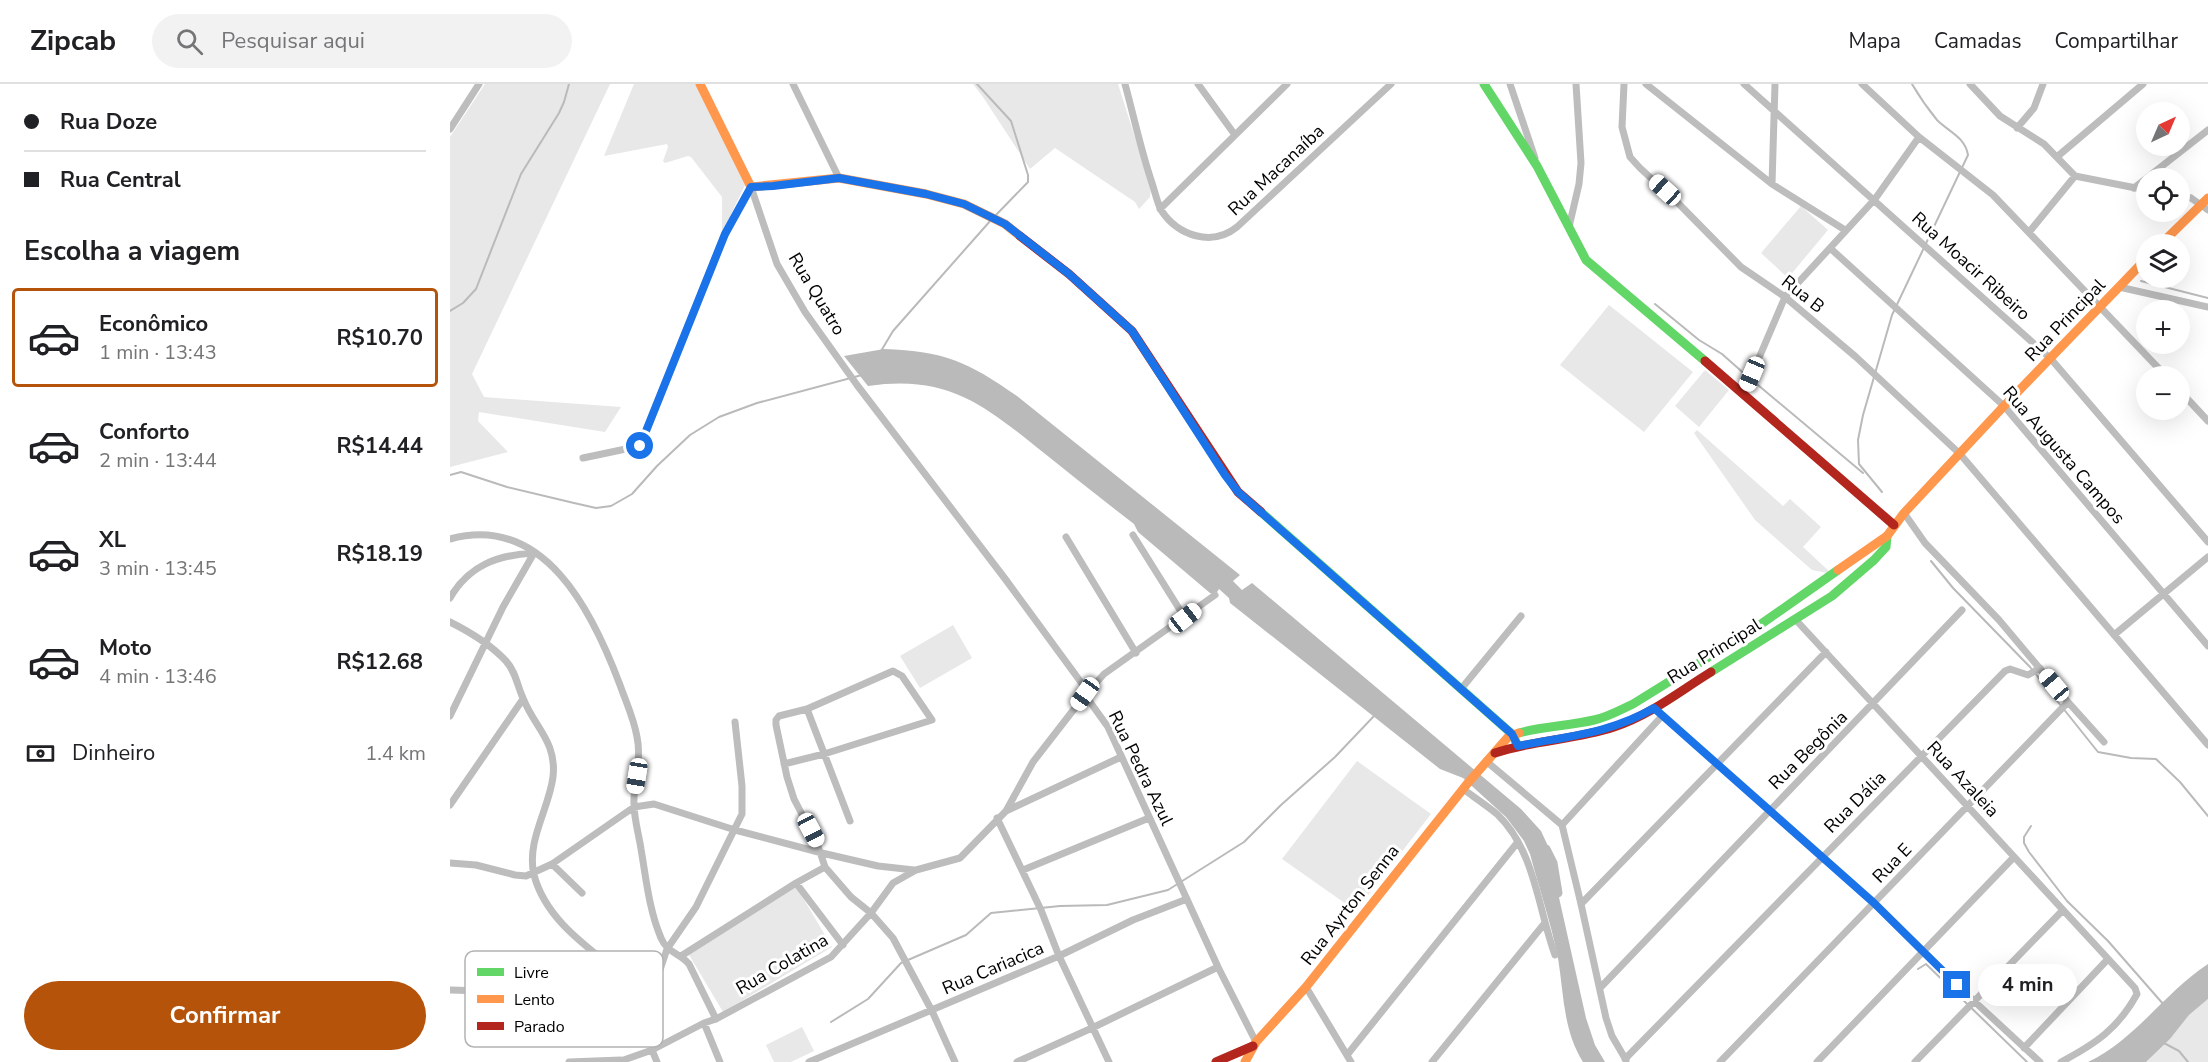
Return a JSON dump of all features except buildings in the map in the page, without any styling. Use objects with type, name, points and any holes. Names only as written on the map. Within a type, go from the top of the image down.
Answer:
[{"type":"main road","points":[[1484,84],[1538,166],[1580,251],[1598,272],[1899,519]]},
{"type":"main road","name":"Rua Quatro","points":[[701,85],[751,187]]},
{"type":"main road","points":[[751,187],[839,178],[926,194],[964,204],[1005,224],[1069,274],[1132,331],[1238,492],[1512,734],[1518,746]]},
{"type":"main road","points":[[2172,234],[2206,203]]},
{"type":"main road","name":"Rua Principal","points":[[1512,734],[1594,720],[1633,704],[1754,629],[1887,536],[1899,519],[2004,406],[2136,269]]},
{"type":"main road","name":"Rua Principal","points":[[1487,761],[1518,746],[1614,727],[1637,718],[1832,596],[1886,547],[1887,536]]},
{"type":"main road","points":[[1487,761],[1512,734]]},
{"type":"main road","name":"Rua Ayrton Senna","points":[[1245,1062],[1255,1044],[1306,987],[1487,761]]},
{"type":"main road","points":[[1216,1062],[1255,1044]]},
{"type":"street","points":[[450,129],[479,84]]},
{"type":"street","points":[[793,84],[839,178]]},
{"type":"street","points":[[1125,84],[1144,159],[1160,209],[1287,84]]},
{"type":"street","points":[[1198,84],[1236,135]]},
{"type":"street","name":"Rua Macanaíba","points":[[1160,209],[1172,222],[1190,234],[1204,238],[1217,238],[1228,234],[1391,84]]},
{"type":"street","points":[[1510,84],[1538,166]]},
{"type":"street","points":[[1569,227],[1579,184],[1581,163],[1576,84]]},
{"type":"street","name":"Rua B","points":[[1624,84],[1622,127],[1630,157],[1741,267],[1785,297],[1856,357],[1960,454]]},
{"type":"street","points":[[1646,84],[1772,184],[1845,230]]},
{"type":"street","name":"Rua Moacir Ribeiro","points":[[1744,84],[2051,359],[2208,542]]},
{"type":"street","points":[[1772,184],[1775,84]]},
{"type":"street","points":[[1862,84],[1919,137],[1993,195],[2030,231],[2157,366]]},
{"type":"street","points":[[1970,84],[1985,102],[2017,128],[2044,144],[2058,156],[2075,176],[2134,188],[2208,130]]},
{"type":"street","points":[[2017,128],[2034,108],[2043,84]]},
{"type":"street","points":[[2058,156],[2143,84]]},
{"type":"street","points":[[1744,393],[1785,297],[1875,199],[1919,137]]},
{"type":"street","points":[[2030,231],[2075,176]]},
{"type":"street","points":[[583,458],[640,446],[725,234],[751,187]]},
{"type":"street","name":"Rua Quatro","points":[[751,187],[777,264],[805,312],[857,385]]},
{"type":"street","points":[[2190,198],[2206,203]]},
{"type":"street","name":"Rua Augusta Campos","points":[[1830,248],[2004,406],[2163,593],[2207,641]]},
{"type":"street","points":[[2119,287],[2208,307]]},
{"type":"street","name":"Rua Pedra Azul","points":[[857,385],[1083,685],[1085,694],[1107,727],[1255,1044]]},
{"type":"street","points":[[2190,402],[2208,421]]},
{"type":"street","points":[[1960,454],[2208,745]]},
{"type":"street","points":[[1899,519],[1999,620],[2065,706],[2104,742]]},
{"type":"street","points":[[450,539],[475,533],[496,535],[524,546],[548,562],[569,585],[589,615],[610,658],[637,736],[639,761],[634,807],[654,915],[662,941],[667,949],[681,956],[689,964],[716,1019]]},
{"type":"street","points":[[1133,535],[1185,618]]},
{"type":"street","points":[[1066,537],[1136,652]]},
{"type":"street","points":[[450,598],[469,574],[490,561],[503,556],[534,553]]},
{"type":"street","points":[[450,716],[502,607],[534,553]]},
{"type":"street","points":[[2114,635],[2208,557]]},
{"type":"street","points":[[1006,811],[1033,762],[1085,694],[1104,674],[1215,595]]},
{"type":"street","name":"Rua Begônia","points":[[1600,988],[1962,610]]},
{"type":"street","points":[[1461,688],[1521,616]]},
{"type":"street","name":"Rua Azaleia","points":[[1795,620],[2135,988],[2137,994],[2128,1010],[2110,1031],[2098,1041],[2061,1062]]},
{"type":"street","points":[[450,622],[485,643],[512,668],[523,699],[548,742],[553,758],[551,786],[534,845],[534,873],[548,906],[561,923],[593,951]]},
{"type":"street","points":[[1581,904],[1826,652]]},
{"type":"street","name":"Rua Dália","points":[[1626,1060],[1822,856],[2005,671],[2010,669],[2025,675],[2036,671]]},
{"type":"street","points":[[784,764],[825,754],[932,720],[902,676],[889,672],[807,709],[778,716],[776,725],[784,764],[794,799],[822,853],[825,867],[851,897],[885,927],[903,953],[955,1062]]},
{"type":"street","points":[[450,806],[523,699]]},
{"type":"street","name":"Rua E","points":[[1719,1062],[2065,706]]},
{"type":"street","points":[[1654,708],[1874,903],[2040,1062]]},
{"type":"street","points":[[807,709],[850,821]]},
{"type":"street","points":[[1562,825],[1662,716]]},
{"type":"street","points":[[663,961],[667,949],[696,908],[740,822],[743,806],[735,722]]},
{"type":"street","name":"Rua Colatina","points":[[663,1044],[716,1019],[831,957],[871,913],[893,883],[916,870],[960,858],[1006,811],[1121,757]]},
{"type":"street","points":[[1487,761],[1562,825],[1605,1018],[1626,1060]]},
{"type":"street","points":[[1465,787],[1496,814],[1517,843],[1535,884],[1544,924],[1555,955]]},
{"type":"street","points":[[450,863],[476,865],[519,876],[534,873],[552,864],[634,807],[654,804],[735,830],[822,853],[903,870],[916,870]]},
{"type":"street","points":[[998,818],[1109,1062]]},
{"type":"street","points":[[1023,870],[1149,818]]},
{"type":"street","points":[[1306,987],[1349,1059],[1517,843]]},
{"type":"street","points":[[1817,1062],[2014,857]]},
{"type":"street","points":[[552,864],[582,893]]},
{"type":"street","points":[[681,956],[825,867]]},
{"type":"street","points":[[796,883],[843,945]]},
{"type":"street","name":"Rua Cariacica","points":[[809,1062],[1059,956],[1133,920],[1187,899]]},
{"type":"street","points":[[1915,1062],[2063,910]]},
{"type":"street","points":[[1432,1062],[1544,924]]},
{"type":"street","points":[[2024,1048],[2108,959]]},
{"type":"street","points":[[1017,1062],[1218,967]]},
{"type":"street","points":[[450,990],[465,990]]},
{"type":"street","points":[[704,1023],[720,1062]]},
{"type":"street","points":[[652,1047],[657,1062]]},
{"type":"street","name":"Rua Colatina","points":[[569,1062],[620,1061],[658,1047]]},
{"type":"shaded area","points":[[485,84],[610,84],[472,374],[484,397],[621,407],[605,432],[479,412],[478,421],[508,452],[450,467],[450,137]]},
{"type":"shaded area","points":[[634,84],[698,84],[745,185],[722,233],[722,197],[691,157],[665,163],[663,161],[667,144],[604,156]]},
{"type":"shaded area","points":[[973,84],[1118,84],[1151,188],[1150,197],[1139,209],[1135,202],[1055,148],[1030,169]]},
{"type":"shaded area","points":[[1801,206],[1828,230],[1788,278],[1761,253]]},
{"type":"shaded area","points":[[1609,305],[1693,372],[1644,432],[1560,365]]},
{"type":"shaded area","points":[[884,349],[924,352],[955,360],[1017,396],[1240,575],[1233,581],[1242,590],[1252,583],[1521,809],[1541,831],[1547,844],[1586,1018],[1595,1045],[1605,1062],[1583,1062],[1576,1050],[1565,1012],[1555,945],[1530,854],[1524,841],[1506,817],[1463,778],[1440,769],[1230,603],[1229,598],[1219,589],[1215,595],[1210,593],[1138,532],[1134,524],[1003,421],[964,397],[944,390],[921,385],[868,386],[844,356]]},
{"type":"shaded area","points":[[1705,370],[1729,390],[1699,427],[1675,406]]},
{"type":"shaded area","points":[[1697,430],[1783,506],[1790,499],[1821,527],[1803,547],[1830,572],[1812,570],[1755,520],[1694,433]]},
{"type":"shaded area","points":[[953,625],[972,658],[920,688],[900,656]]},
{"type":"shaded area","points":[[1357,761],[1431,814],[1356,911],[1282,859]]},
{"type":"shaded area","points":[[796,886],[832,947],[723,1012],[688,953]]},
{"type":"shaded area","points":[[2208,964],[2208,999],[2189,1015],[2170,1039],[2146,1062],[2088,1062],[2121,1041],[2192,975]]},
{"type":"shaded area","points":[[2208,999],[2208,1062],[2146,1062],[2170,1039],[2189,1015]]},
{"type":"shaded area","points":[[802,1027],[814,1051],[791,1062],[774,1062],[766,1045]]},
{"type":"waterway","points":[[450,311],[463,303],[476,289],[521,174],[559,113],[569,84]]},
{"type":"waterway","points":[[977,84],[1011,121],[1028,175],[1028,182],[995,216]]},
{"type":"waterway","points":[[1882,492],[1859,464],[1858,440],[1863,415],[1892,315],[1968,155],[1964,144],[1937,120],[1912,84]]},
{"type":"waterway","points":[[881,351],[893,331],[991,220]]},
{"type":"waterway","points":[[2169,288],[2208,298]]},
{"type":"waterway","points":[[1655,304],[1699,340],[1722,354],[1748,377]]},
{"type":"waterway","points":[[450,475],[461,472],[507,487],[596,508],[611,506],[632,494],[657,466],[690,435],[719,417],[757,403],[862,375]]},
{"type":"waterway","points":[[1752,380],[1863,473]]},
{"type":"waterway","points":[[1931,561],[1953,588],[2030,667],[2098,752],[2131,758],[2156,759],[2180,782],[2208,816]]},
{"type":"waterway","points":[[831,1022],[868,999],[901,963],[966,935],[991,913],[1060,906],[1107,905],[1168,890],[1244,842],[1335,757],[1374,716]]},
{"type":"waterway","points":[[2031,826],[2024,837],[2024,843],[2029,852],[2067,901],[2108,941],[2164,1005]]},
{"type":"waterway","points":[[1546,849],[1553,863],[1558,893]]},
{"type":"waterway","points":[[1918,969],[1926,964],[2027,1062]]},
{"type":"waterway","points":[[2162,1042],[2179,1051],[2188,1062]]},
{"type":"traffic: fast","points":[[1484,84],[1537,166],[1586,260],[1705,361]]},
{"type":"traffic: fast","points":[[1261,512],[1512,734],[1518,746]]},
{"type":"traffic: fast","points":[[1711,672],[1832,596],[1886,547],[1887,536]]},
{"type":"traffic: fast","points":[[1519,733],[1599,719],[1633,704],[1754,629],[1838,570]]},
{"type":"traffic: slow","points":[[700,84],[751,187],[839,178],[926,194],[964,204],[1005,224],[1020,236]]},
{"type":"traffic: slow","points":[[2171,234],[2208,198]]},
{"type":"traffic: slow","points":[[1838,570],[1887,536],[1904,513],[2136,269]]},
{"type":"traffic: slow","points":[[1245,1062],[1256,1042],[1306,987],[1467,784],[1509,736],[1519,733]]},
{"type":"traffic: jam","points":[[1020,236],[1069,274],[1132,331],[1238,492],[1261,512]]},
{"type":"traffic: jam","points":[[1705,361],[1894,525]]},
{"type":"traffic: jam","points":[[1495,753],[1614,727],[1652,710],[1711,672]]},
{"type":"traffic: jam","points":[[1216,1062],[1253,1046]]},
{"type":"route","points":[[640,446],[725,234],[751,187],[839,178],[926,194],[964,204],[1005,224],[1120,318],[1147,351],[1238,492],[1512,734],[1518,746],[1588,734],[1614,727],[1654,708],[1874,903],[1957,985]]}]
